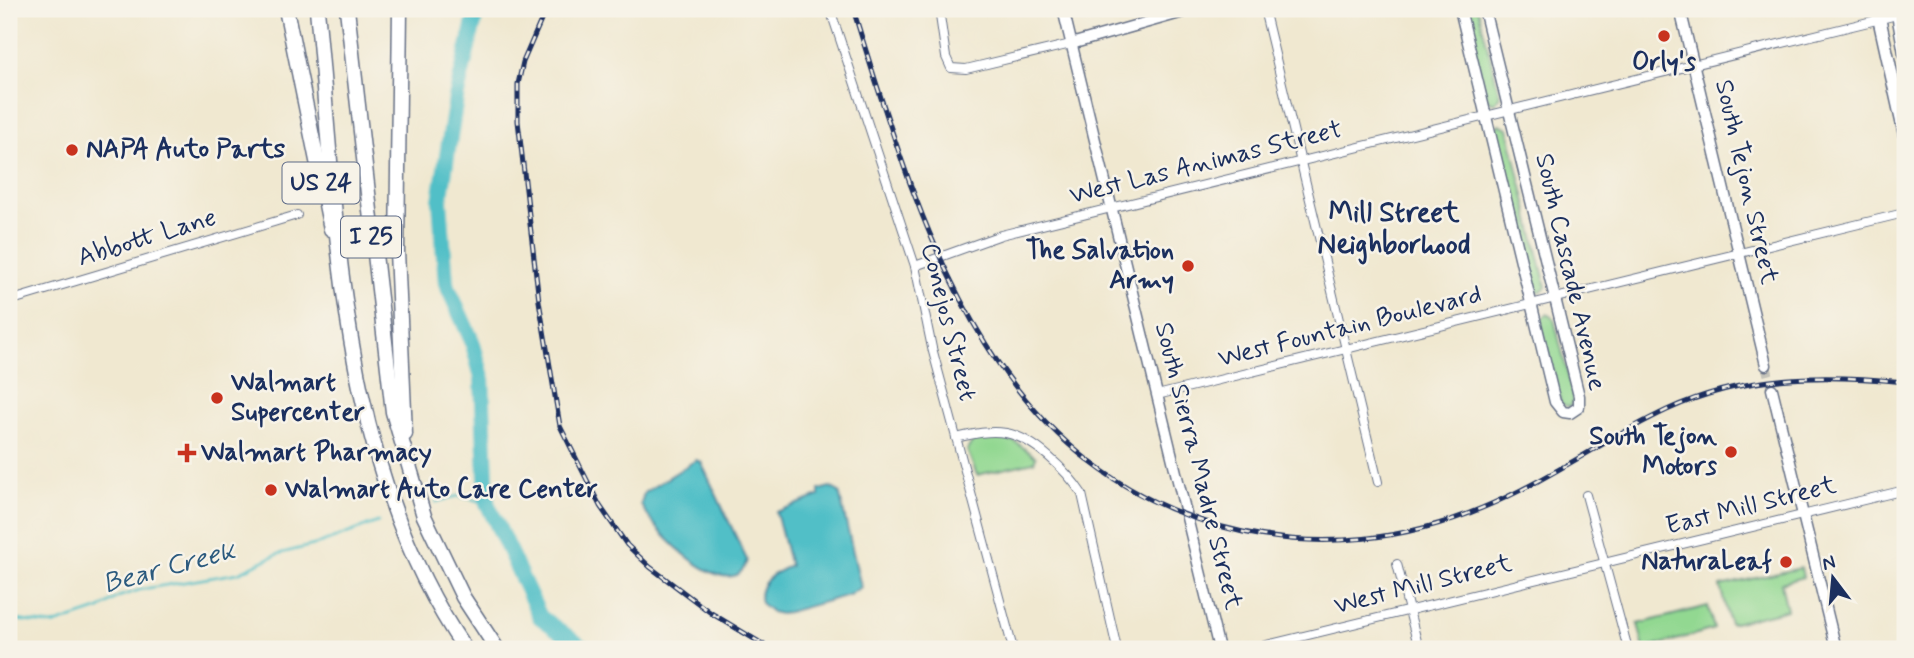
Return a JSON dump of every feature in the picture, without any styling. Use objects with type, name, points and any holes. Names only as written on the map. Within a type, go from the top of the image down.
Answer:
[{"type":"highway","name":"US 24","points":[[286,9],[344,289]]},
{"type":"highway","name":"I 25","points":[[317,9],[344,289],[362,397],[375,453],[397,524],[438,607],[465,649]]},
{"type":"highway","name":"I 25","points":[[347,9],[386,368],[407,464],[424,516],[445,563],[497,649]]},
{"type":"highway","name":"US 24","points":[[400,9],[397,251],[407,464]]},
{"type":"main road","points":[[1900,12],[1905,53]]},
{"type":"main road","points":[[1878,14],[1905,135]]},
{"type":"street","name":"Conejos Street","points":[[830,9],[915,266],[932,348],[1013,649]]},
{"type":"street","points":[[939,9],[946,57],[951,68],[966,69],[1071,44],[1194,9]]},
{"type":"street","name":"South Sierra Madre Street","points":[[1063,9],[1219,649]]},
{"type":"street","points":[[1264,9],[1378,482]]},
{"type":"street","name":"South Cascade Avenue","points":[[1460,9],[1555,402],[1563,412],[1570,413],[1579,407],[1579,396],[1553,299],[1484,9]]},
{"type":"street","name":"South Tejon Street","points":[[1680,9],[1766,365]]},
{"type":"street","name":"West Las Animas Street","points":[[915,266],[1001,235],[1695,67],[1878,14],[1900,12]]},
{"type":"street","name":"West Fountain Boulevard","points":[[1157,395],[1900,214]]},
{"type":"street","name":"Abbott Lane","points":[[9,301],[297,215]]},
{"type":"street","points":[[1772,388],[1836,649]]},
{"type":"street","points":[[956,438],[998,432],[1020,438],[1064,471],[1083,494],[1118,649]]},
{"type":"street","name":"East Mill Street","points":[[1606,562],[1905,490]]},
{"type":"street","points":[[1586,495],[1628,649]]},
{"type":"street","name":"West Mill Street","points":[[1250,649],[1606,562]]},
{"type":"street","points":[[1397,564],[1419,649]]},
{"type":"green space","points":[[1465,9],[1478,9],[1500,96],[1495,103],[1487,100]]},
{"type":"green space","points":[[1499,124],[1508,128],[1546,287],[1540,292],[1533,289],[1494,130]]},
{"type":"green space","points":[[1547,314],[1554,319],[1574,400],[1570,407],[1561,404],[1540,320]]},
{"type":"green space","points":[[981,437],[1014,441],[1036,457],[1034,462],[977,475],[967,450],[974,439]]},
{"type":"green space","points":[[1801,568],[1803,577],[1781,583],[1787,610],[1730,624],[1720,586]]},
{"type":"green space","points":[[1708,606],[1714,629],[1644,649],[1638,624]]},
{"type":"water","points":[[696,460],[701,462],[747,560],[739,573],[726,576],[709,571],[692,560],[659,530],[641,504],[644,493]]},
{"type":"water","points":[[830,487],[839,492],[861,587],[849,595],[781,614],[772,612],[761,603],[761,590],[768,579],[790,566],[776,512],[819,496],[819,490]]},
{"type":"waterway","points":[[477,9],[456,98],[440,201],[446,283],[472,341],[482,377],[487,503],[540,617],[585,649]]},
{"type":"waterway","name":"Bear Creek","points":[[436,502],[458,496],[487,503]]},
{"type":"waterway","name":"Bear Creek","points":[[9,624],[17,620],[52,625],[100,609],[118,597],[143,589],[238,573],[278,554],[322,543],[378,522]]},
{"type":"tunnel","points":[[1766,365],[1772,389]]},
{"type":"railway","points":[[546,9],[523,62],[518,84],[518,121],[539,301],[560,426],[600,506],[627,545],[650,567],[711,613],[771,649]]},
{"type":"railway","points":[[853,9],[907,174],[939,255],[978,331],[1025,399],[1084,457],[1156,502],[1243,532],[1273,537],[1334,540],[1395,534],[1453,519],[1506,498],[1667,410],[1725,389],[1784,379],[1844,378],[1905,382]]},
{"type":"place","name":"Orly's","points":[[1664,36]]},
{"type":"place","name":"NAPA Auto Parts","points":[[72,150]]},
{"type":"place","name":"The Salvation Army","points":[[1188,266]]},
{"type":"place","name":"Walmart Supercenter","points":[[217,398]]},
{"type":"place","name":"South Tejon Motors","points":[[1731,452]]},
{"type":"place","name":"Walmart Pharmacy","points":[[187,453]]},
{"type":"place","name":"Walmart Auto Care Center","points":[[271,490]]},
{"type":"place","name":"NaturaLeaf","points":[[1786,562]]},
{"type":"district","name":"Mill Street Neighborhood","points":[[1394,229]]}]
